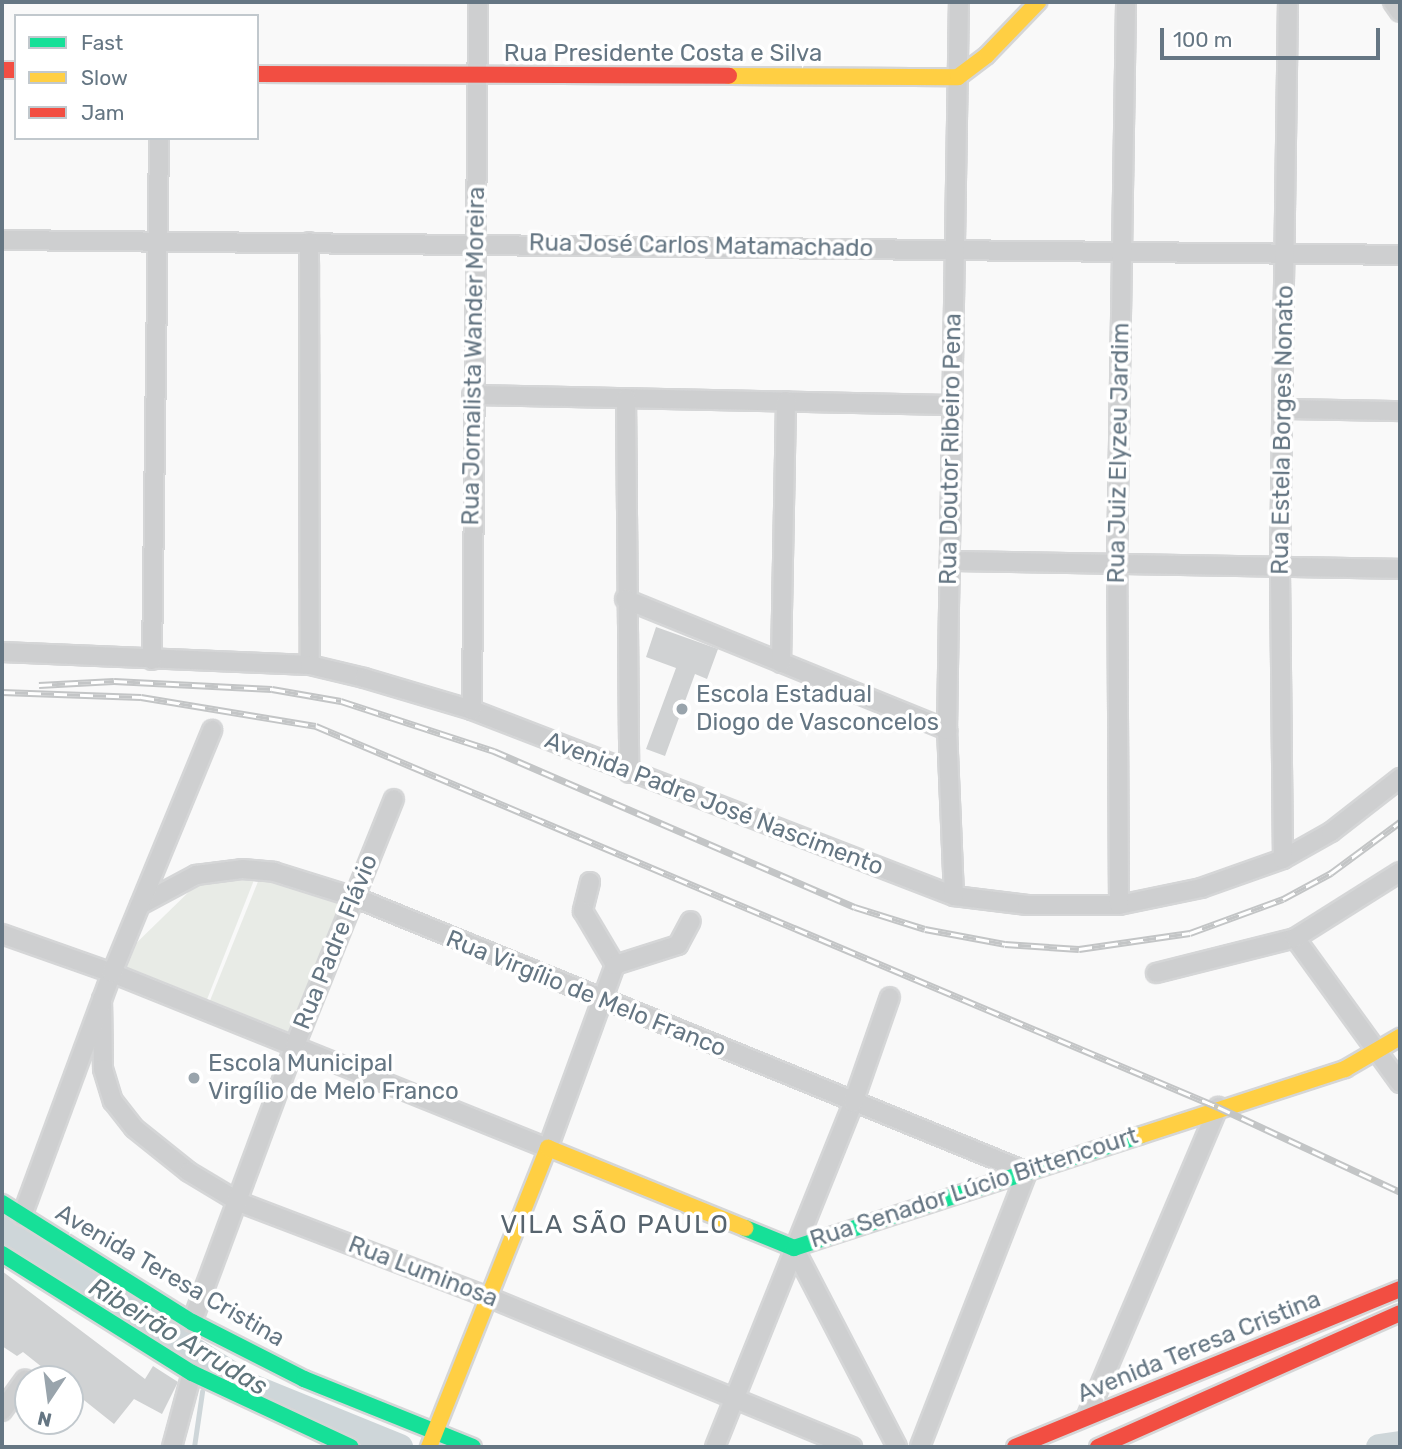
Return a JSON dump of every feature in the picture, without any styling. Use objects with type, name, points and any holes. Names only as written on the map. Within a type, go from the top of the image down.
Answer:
[{"type":"street","name":"Rua Jornalista Wander Moreira","points":[[472,710],[472,396],[478,2]]},
{"type":"street","name":"Rua Doutor Ribeiro Pena","points":[[954,896],[947,730],[959,2]]},
{"type":"street","points":[[958,77],[987,55],[1038,2]]},
{"type":"street","name":"Rua Juiz Elyzeu Jardim","points":[[1119,905],[1117,565],[1126,2]]},
{"type":"street","name":"Rua Estela Borges Nonato","points":[[1283,859],[1280,566],[1288,2]]},
{"type":"street","points":[[1393,2],[1400,12]]},
{"type":"street","name":"Rua Presidente Costa e Silva","points":[[259,74],[958,77]]},
{"type":"street","points":[[152,660],[159,140]]},
{"type":"street","name":"Rua José Carlos Matamachado","points":[[2,240],[1400,255]]},
{"type":"street","points":[[309,242],[310,665]]},
{"type":"street","points":[[472,396],[952,405]]},
{"type":"street","points":[[626,398],[625,598],[629,773]]},
{"type":"street","points":[[781,663],[786,401]]},
{"type":"street","points":[[1284,409],[1400,411]]},
{"type":"street","points":[[950,561],[1400,569]]},
{"type":"street","points":[[625,598],[947,730]]},
{"type":"street","name":"Avenida Padre José Nascimento","points":[[2,652],[310,665],[472,710],[629,773],[954,896],[1027,905],[1119,905],[1201,888],[1283,859],[1331,832],[1400,778]]},
{"type":"street","points":[[22,1216],[112,972],[212,730]]},
{"type":"street","name":"Rua Padre Flávio","points":[[192,1322],[239,1202],[295,1045],[394,799]]},
{"type":"street","name":"Rua Virgílio de Melo Franco","points":[[140,905],[197,875],[242,869],[274,872],[354,897],[602,1002],[1027,1172]]},
{"type":"street","points":[[1156,973],[1295,938],[1400,872]]},
{"type":"street","points":[[590,883],[583,911],[615,965]]},
{"type":"street","points":[[615,965],[678,945],[691,921]]},
{"type":"street","name":"Rua Senador Lúcio Bittencourt","points":[[2,934],[112,972],[794,1248],[1218,1107],[1345,1069],[1377,1054],[1400,1037]]},
{"type":"street","points":[[1295,938],[1400,1083]]},
{"type":"street","points":[[432,1440],[548,1148],[615,965]]},
{"type":"street","points":[[715,1447],[853,1103],[890,997]]},
{"type":"street","name":"Rua Luminosa","points":[[102,999],[103,1069],[113,1101],[134,1128],[189,1172],[239,1202],[488,1297],[852,1447]]},
{"type":"street","points":[[1087,1416],[1218,1107]]},
{"type":"street","points":[[920,1447],[1027,1172]]},
{"type":"street","name":"Avenida Teresa Cristina","points":[[2,1203],[192,1322],[432,1440],[473,1447]]},
{"type":"street","points":[[794,1248],[897,1447]]},
{"type":"street","points":[[2,1254],[192,1373],[351,1447]]},
{"type":"street","name":"Avenida Teresa Cristina","points":[[1015,1447],[1400,1289]]},
{"type":"street","name":"Avenida Teresa Cristina","points":[[1098,1447],[1400,1313]]},
{"type":"street","points":[[172,1447],[192,1373]]},
{"type":"street","points":[[2,1411],[14,1394]]},
{"type":"shaded area","points":[[270,877],[347,901],[291,1035],[209,1003],[259,879]]},
{"type":"shaded area","points":[[254,880],[206,1002],[120,971],[124,955],[200,881]]},
{"type":"building","points":[[656,627],[718,649],[707,679],[695,674],[665,756],[646,749],[676,668],[646,657]]},
{"type":"building","points":[[2,1271],[145,1379],[153,1366],[178,1382],[162,1414],[134,1399],[114,1424],[84,1400],[84,1365],[39,1365],[23,1352],[17,1356],[2,1346]]},
{"type":"waterway","name":"Ribeirão Arrudas","points":[[2,1229],[250,1386],[400,1447]]},
{"type":"waterway","points":[[194,1447],[202,1392]]},
{"type":"waterway","name":"Ribeirão Arrudas","points":[[1379,1447],[1400,1444]]},
{"type":"railway","points":[[39,685],[114,681],[272,689],[341,701],[494,751],[855,907],[925,929],[1005,944],[1079,949],[1190,933],[1283,899],[1331,873],[1400,822]]},
{"type":"railway","points":[[2,692],[141,697],[316,726],[1218,1107],[1400,1192]]},
{"type":"traffic: fast","points":[[745,1228],[794,1248],[1139,1136]]},
{"type":"traffic: fast","points":[[2,1203],[192,1322],[304,1379],[473,1447]]},
{"type":"traffic: fast","points":[[2,1254],[192,1373],[351,1447]]},
{"type":"traffic: slow","points":[[729,76],[958,77],[987,55],[1038,2]]},
{"type":"traffic: slow","points":[[1139,1136],[1345,1069],[1400,1037]]},
{"type":"traffic: slow","points":[[429,1447],[548,1148],[745,1228]]},
{"type":"traffic: jam","points":[[2,70],[14,70]]},
{"type":"traffic: jam","points":[[259,74],[729,76]]},
{"type":"traffic: jam","points":[[1015,1447],[1400,1289]]},
{"type":"traffic: jam","points":[[1098,1447],[1400,1313]]},
{"type":"place","name":"Escola Estadual Diogo de Vasconcelos","points":[[682,709]]},
{"type":"place","name":"Escola Municipal Virgílio de Melo Franco","points":[[194,1078]]},
{"type":"district","name":"VILA SÃO PAULO","points":[[615,1225]]}]
